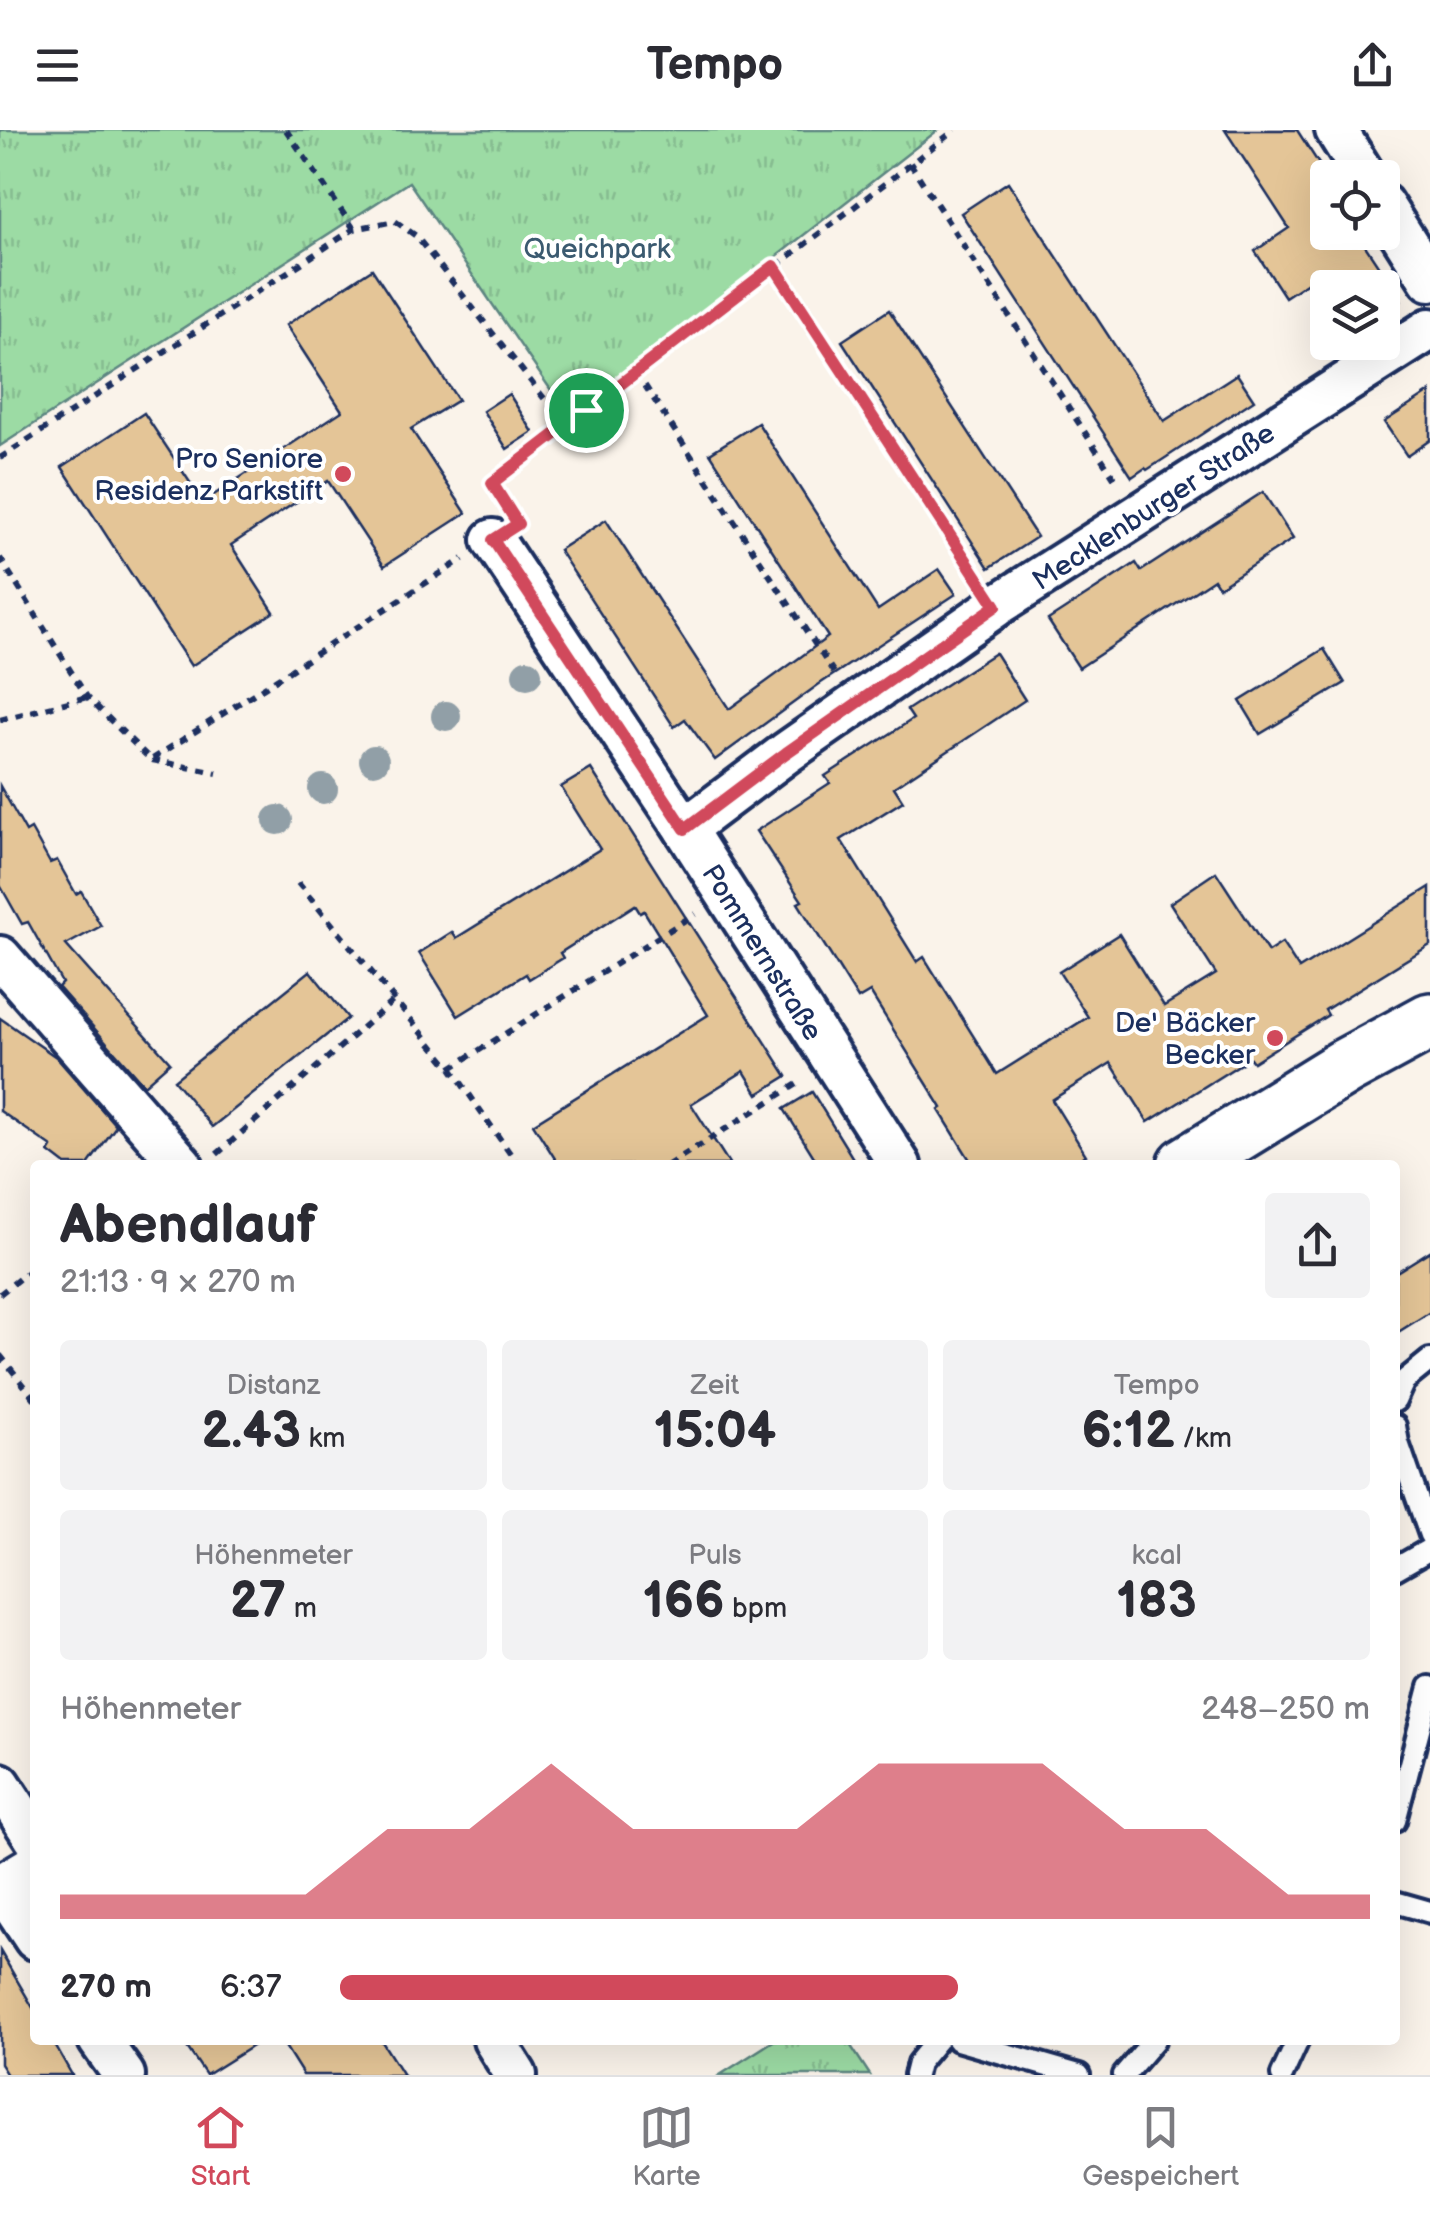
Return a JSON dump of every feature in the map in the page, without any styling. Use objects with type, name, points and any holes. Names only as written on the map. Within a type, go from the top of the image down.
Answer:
[{"type":"street","points":[[1336,130],[1355,160]]},
{"type":"street","points":[[1400,232],[1430,280]]},
{"type":"street","name":"Mecklenburger Straße","points":[[685,829],[996,606],[1430,329]]},
{"type":"street","name":"Pommernstraße","points":[[493,540],[685,829],[897,1160]]},
{"type":"street","points":[[0,957],[178,1160]]},
{"type":"street","points":[[1194,1160],[1345,1067],[1430,1021]]},
{"type":"street","points":[[0,1784],[30,1830]]},
{"type":"street","points":[[13,1886],[30,1927]]},
{"type":"street","points":[[103,2045],[124,2075]]},
{"type":"street","points":[[497,2045],[516,2075]]},
{"type":"lane","points":[[1400,1389],[1430,1360]]},
{"type":"lane","points":[[1400,1449],[1430,1535]]},
{"type":"lane","points":[[1400,1566],[1430,1548]]},
{"type":"lane","points":[[1400,1803],[1430,1687]]},
{"type":"lane","points":[[1400,1903],[1430,1912]]},
{"type":"lane","points":[[915,2075],[918,2063],[933,2045]]},
{"type":"lane","points":[[974,2045],[1079,2075]]},
{"type":"lane","points":[[1124,2075],[1150,2045]]},
{"type":"lane","points":[[1282,2075],[1296,2045]]},
{"type":"path","points":[[286,130],[354,229]]},
{"type":"path","points":[[151,760],[518,524],[492,483],[954,130]]},
{"type":"path","points":[[910,163],[1138,514]]},
{"type":"path","points":[[0,458],[354,229],[395,220],[416,236],[566,426]]},
{"type":"path","points":[[774,266],[996,606]]},
{"type":"path","points":[[636,372],[855,704]]},
{"type":"path","points":[[0,558],[87,697],[151,760],[217,774]]},
{"type":"path","points":[[0,720],[87,697]]},
{"type":"path","points":[[298,883],[451,1068],[515,1160]]},
{"type":"path","points":[[451,1068],[727,894]]},
{"type":"path","points":[[210,1160],[394,1001]]},
{"type":"path","points":[[676,1160],[833,1062]]},
{"type":"path","points":[[0,1294],[30,1270]]},
{"type":"path","points":[[0,1355],[30,1393]]},
{"type":"green space","name":"Queichpark","points":[[0,130],[938,130],[570,418],[409,182],[0,446]]},
{"type":"green space","points":[[767,2045],[850,2045],[870,2075],[720,2075]]},
{"type":"building","points":[[1225,130],[1297,130],[1316,160],[1310,160],[1310,250],[1368,250],[1381,270],[1310,270],[1310,285],[1308,282],[1285,297],[1255,251],[1289,228]]},
{"type":"building","points":[[1008,182],[1164,421],[1237,374],[1254,400],[1132,477],[961,213]]},
{"type":"building","name":"Pro Seniore Residenz Parkstift","points":[[372,269],[458,400],[411,429],[466,513],[384,566],[328,481],[231,545],[274,612],[191,666],[62,467],[144,413],[203,502],[342,411],[286,325]]},
{"type":"building","points":[[889,310],[1037,537],[989,568],[842,341]]},
{"type":"building","points":[[1430,392],[1430,440],[1407,456],[1384,422]]},
{"type":"building","points":[[509,394],[533,432],[507,449],[483,411]]},
{"type":"building","points":[[758,423],[878,610],[939,569],[956,594],[818,685],[715,760],[685,719],[674,727],[559,550],[606,520],[729,709],[828,637],[710,453]]},
{"type":"building","points":[[1263,492],[1293,539],[1219,587],[1214,579],[1079,668],[1048,620],[1136,563],[1141,571]]},
{"type":"building","points":[[1324,649],[1345,683],[1260,734],[1240,701]]},
{"type":"building","points":[[995,653],[1025,700],[894,787],[903,801],[841,840],[917,962],[924,957],[997,1074],[1088,1017],[1059,972],[1119,934],[1164,1006],[1216,974],[1170,903],[1216,872],[1268,952],[1282,943],[1299,969],[1430,887],[1430,945],[1325,1010],[1328,1015],[1148,1122],[1111,1063],[1052,1100],[1086,1155],[1078,1160],[970,1160],[870,992],[858,999],[756,831],[830,783],[825,776],[913,719],[907,710]]},
{"type":"building","points":[[591,769],[787,1076],[758,1094],[744,1071],[691,1104],[727,1160],[556,1160],[533,1124],[708,1015],[644,911],[640,913],[635,905],[560,953],[563,958],[529,979],[526,974],[458,1016],[419,953],[452,932],[456,938],[600,849],[561,787]]},
{"type":"building","points":[[0,786],[26,832],[31,829],[50,863],[57,860],[76,894],[81,891],[101,926],[66,945],[170,1062],[144,1085],[58,987],[62,983],[28,922],[22,924],[0,885]]},
{"type":"building","points":[[310,971],[348,1018],[212,1127],[174,1080]]},
{"type":"building","points":[[0,1018],[56,1057],[116,1126],[92,1160],[59,1160],[49,1152],[52,1147],[0,1111]]},
{"type":"building","points":[[812,1092],[854,1160],[816,1160],[784,1109]]},
{"type":"building","points":[[1430,1251],[1430,1312],[1400,1331],[1400,1270]]},
{"type":"building","points":[[0,1951],[30,2002],[30,2045],[55,2045],[72,2075],[7,2075],[0,2064]]},
{"type":"building","points":[[185,2045],[254,2045],[206,2075]]},
{"type":"building","points":[[284,2045],[384,2045],[403,2075],[303,2075]]},
{"type":"place","name":"Pro Seniore Residenz Parkstift","points":[[343,474]]},
{"type":"place","name":"De' Bäcker Becker","points":[[1275,1038]]},
{"type":"route","points":[[774,266],[996,606],[685,829],[493,540],[518,524],[492,483],[586,410],[774,266]]}]
